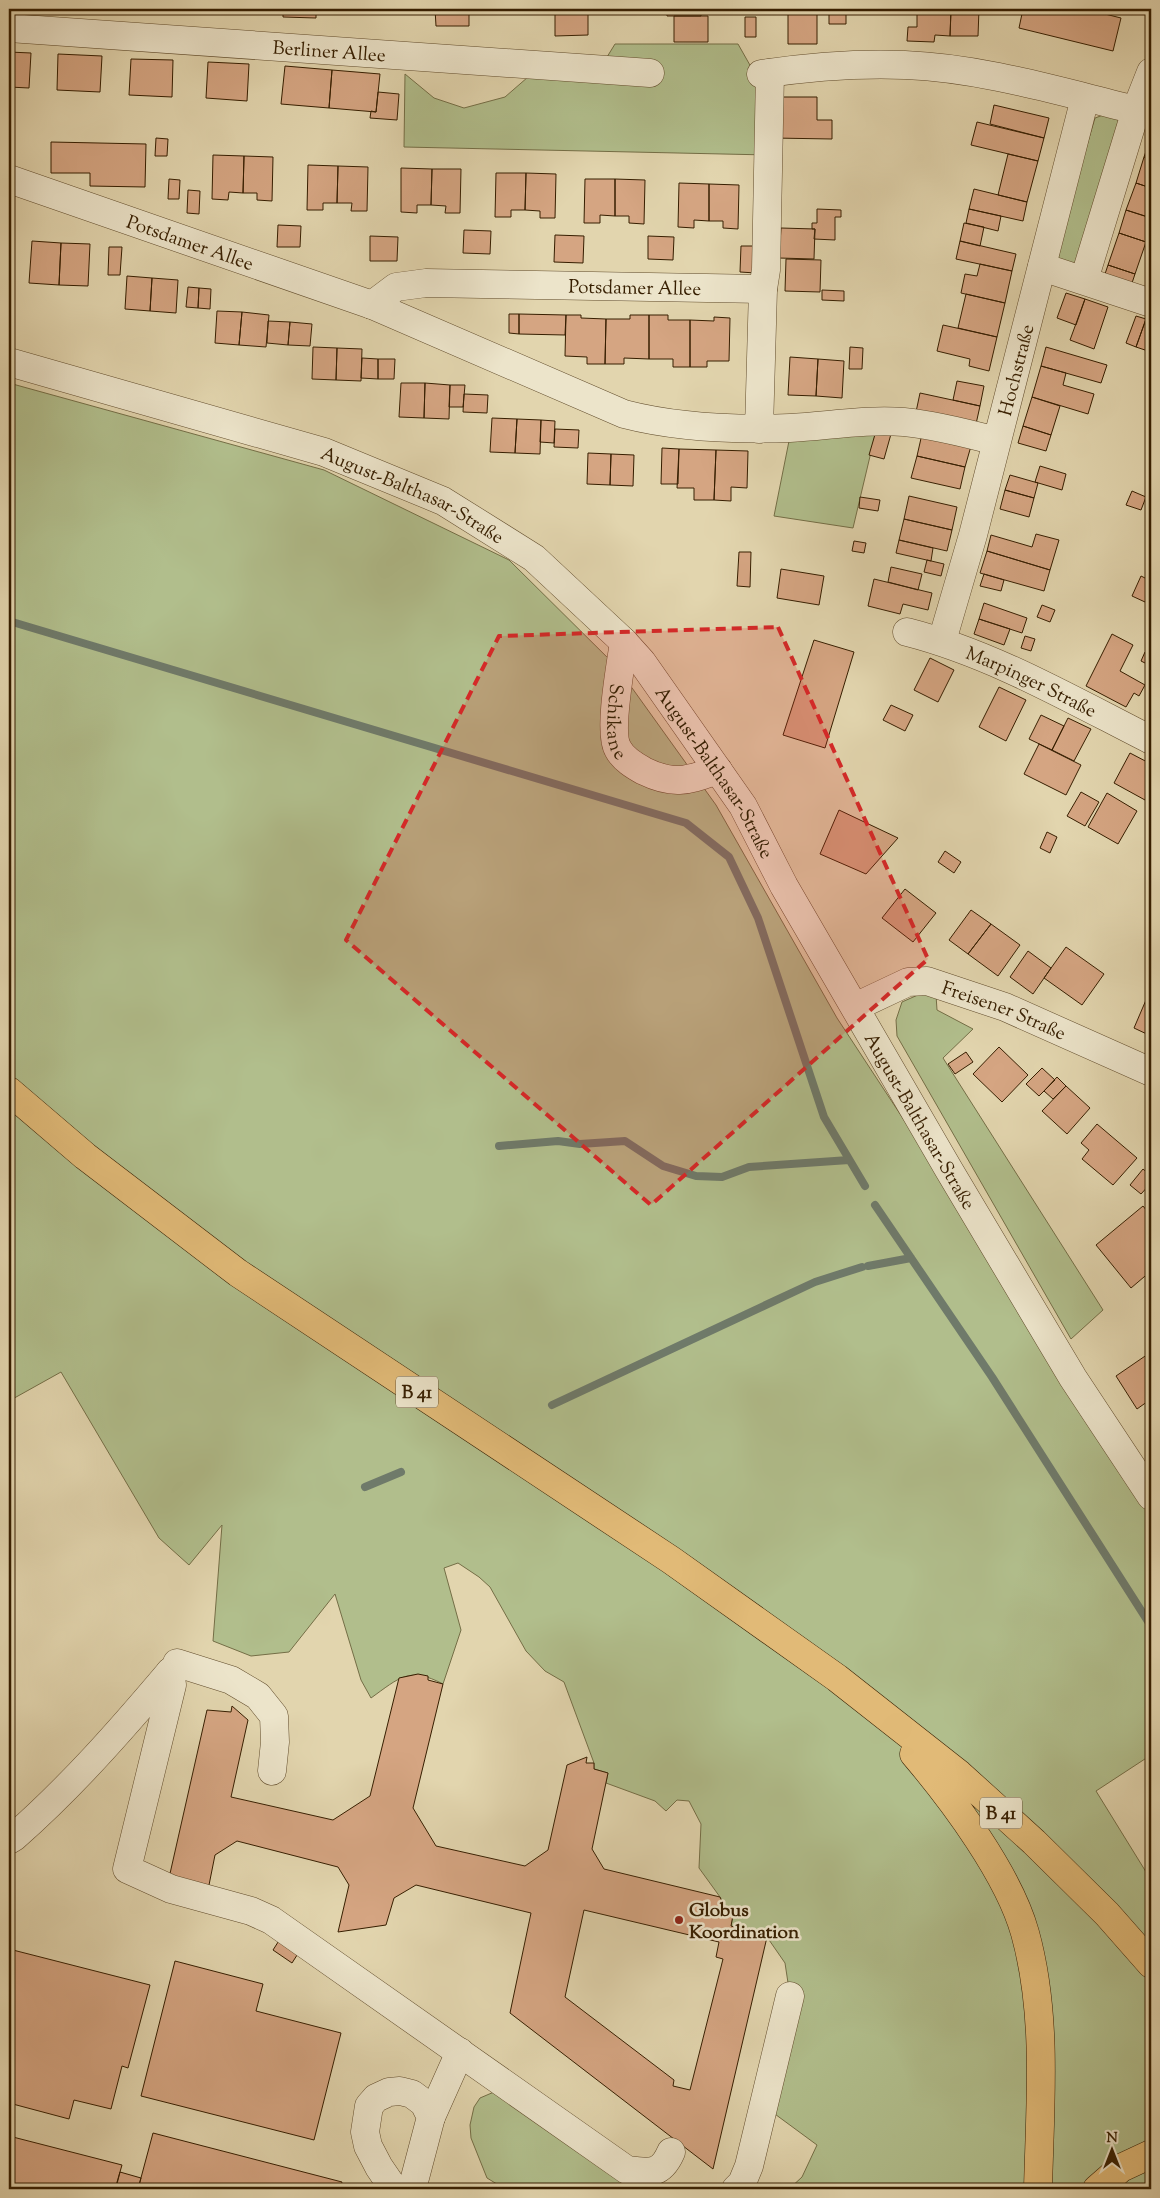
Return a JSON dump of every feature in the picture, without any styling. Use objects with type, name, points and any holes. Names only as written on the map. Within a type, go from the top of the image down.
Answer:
[{"type":"highway","name":"B 41","points":[[9,1091],[85,1156],[238,1273],[671,1560],[837,1678],[959,1774],[1027,1836],[1107,1914],[1151,1964]]},
{"type":"highway","points":[[837,1678],[895,1731],[937,1781],[981,1844],[1007,1891],[1024,1931],[1034,1972],[1040,2023],[1038,2189]]},
{"type":"highway","points":[[1098,2189],[1121,2168],[1147,2154]]},
{"type":"street","name":"Berliner Allee","points":[[9,28],[414,58],[650,73]]},
{"type":"street","points":[[759,429],[762,289],[766,270],[765,73],[843,64],[906,65],[1007,79],[1136,110]]},
{"type":"street","points":[[1084,280],[1136,110],[1151,72]]},
{"type":"street","name":"Hochstraße","points":[[942,641],[973,535],[1084,98]]},
{"type":"street","name":"Potsdamer Allee","points":[[9,179],[372,305],[624,414],[657,422],[759,429],[850,422],[902,422],[945,428],[996,441]]},
{"type":"street","points":[[1042,267],[1151,303]]},
{"type":"street","name":"Potsdamer Allee","points":[[372,305],[396,287],[426,283],[762,289]]},
{"type":"street","name":"August-Balthasar-Straße","points":[[9,362],[324,452],[443,501],[534,558],[624,642],[642,662],[743,806],[784,886],[948,1170],[1073,1378],[1151,1496]]},
{"type":"street","name":"Marpinger Straße","points":[[907,632],[942,641],[974,653],[1151,740]]},
{"type":"street","name":"Schikane","points":[[624,642],[614,719],[617,749],[633,765],[659,778],[683,781],[718,770]]},
{"type":"street","name":"Freisener Straße","points":[[854,1007],[908,982],[928,981],[1005,1007],[1151,1072]]},
{"type":"street","points":[[177,1663],[231,1680],[258,1696],[274,1716],[275,1742],[272,1771]]},
{"type":"street","points":[[9,1840],[50,1804],[97,1755],[170,1672],[172,1685],[127,1869],[171,1889],[251,1911],[271,1920],[627,2170],[668,2189]]},
{"type":"street","points":[[736,2189],[742,2183],[749,2166],[790,1996]]},
{"type":"street","points":[[412,2189],[431,2117],[460,2052]]},
{"type":"street","points":[[394,2189],[378,2167],[368,2146],[365,2132],[369,2106],[376,2098],[389,2092],[400,2091],[412,2094],[424,2103],[431,2117]]},
{"type":"street","points":[[627,2170],[644,2172],[658,2170],[665,2166],[671,2152]]},
{"type":"highlighted area","points":[[778,627],[928,959],[651,1205],[346,940],[499,636]]},
{"type":"green space","points":[[615,44],[738,44],[755,74],[768,155],[404,147],[405,74],[434,98],[464,108],[505,97],[528,77],[599,70]]},
{"type":"green space","points":[[1106,114],[1117,117],[1123,124],[1076,262],[1066,265],[1058,261],[1062,229],[1095,118]]},
{"type":"green space","points":[[9,383],[324,470],[509,560],[617,667],[716,805],[837,1018],[1151,1496],[1151,1755],[1096,1791],[1151,1880],[1151,2189],[789,2189],[802,2177],[817,2145],[764,2106],[790,1996],[785,1963],[767,1937],[731,1926],[733,1915],[727,1913],[720,1897],[699,1868],[701,1824],[689,1801],[677,1800],[666,1811],[655,1801],[606,1783],[608,1773],[594,1769],[594,1763],[564,1682],[545,1671],[526,1651],[490,1587],[458,1563],[444,1568],[461,1630],[443,1684],[413,1675],[397,1680],[371,1698],[361,1680],[335,1594],[289,1652],[251,1656],[213,1641],[222,1525],[189,1565],[159,1538],[61,1372],[9,1401]]},
{"type":"green space","points":[[876,431],[853,528],[774,516],[789,441]]},
{"type":"green space","points":[[920,994],[936,995],[937,1010],[973,1029],[943,1058],[1103,1310],[1071,1339],[897,1036],[896,1020],[902,1002]]},
{"type":"green space","points":[[494,2092],[634,2189],[505,2189],[487,2178],[471,2138],[470,2125],[474,2107],[480,2098]]},
{"type":"building","points":[[283,9],[316,9],[316,18],[283,17]]},
{"type":"building","points":[[435,9],[469,9],[469,26],[436,26]]},
{"type":"building","points":[[555,9],[588,9],[588,35],[555,36]]},
{"type":"building","points":[[667,9],[701,9],[701,16],[667,16]]},
{"type":"building","points":[[777,9],[846,9],[846,24],[829,24],[829,12],[817,12],[817,44],[788,44],[788,11],[777,11]]},
{"type":"building","points":[[951,9],[979,9],[978,36],[950,36]]},
{"type":"building","points":[[1023,9],[1085,9],[1121,18],[1113,51],[1019,28]]},
{"type":"building","points":[[917,10],[951,11],[950,36],[935,35],[934,42],[907,41],[908,27],[917,27]]},
{"type":"building","points":[[674,16],[708,16],[708,42],[674,42]]},
{"type":"building","points":[[745,17],[756,17],[756,37],[745,37]]},
{"type":"building","points":[[9,52],[31,53],[29,88],[9,87]]},
{"type":"building","points":[[58,54],[102,56],[100,92],[57,90]]},
{"type":"building","points":[[131,59],[173,60],[172,97],[129,95]]},
{"type":"building","points":[[208,62],[249,64],[247,101],[206,98]]},
{"type":"building","points":[[285,66],[332,70],[329,108],[281,104]]},
{"type":"building","points":[[332,70],[380,74],[376,112],[329,108]]},
{"type":"building","points":[[378,92],[399,94],[397,120],[370,118],[371,111],[376,112]]},
{"type":"building","points":[[782,97],[817,97],[817,120],[832,120],[832,139],[773,138]]},
{"type":"building","points":[[994,105],[1049,118],[1044,138],[990,124]]},
{"type":"building","points":[[977,122],[1044,138],[1038,161],[971,145]]},
{"type":"building","points":[[1151,137],[1151,159],[1144,157]]},
{"type":"building","points":[[156,138],[168,139],[167,156],[155,156]]},
{"type":"building","points":[[51,142],[146,144],[145,187],[90,186],[90,173],[51,173]]},
{"type":"building","points":[[1008,154],[1038,161],[1027,202],[998,195]]},
{"type":"building","points":[[213,155],[244,156],[243,193],[229,192],[228,200],[212,199]]},
{"type":"building","points":[[244,156],[273,157],[272,201],[257,200],[257,193],[243,193]]},
{"type":"building","points":[[1144,157],[1151,159],[1151,188],[1136,183]]},
{"type":"building","points":[[308,165],[338,166],[337,203],[323,203],[323,210],[307,210]]},
{"type":"building","points":[[338,166],[368,167],[367,211],[351,211],[352,203],[337,203]]},
{"type":"building","points":[[401,168],[432,169],[431,205],[417,205],[417,213],[401,212]]},
{"type":"building","points":[[432,169],[461,169],[460,213],[445,213],[446,206],[431,205]]},
{"type":"building","points":[[496,173],[526,173],[525,210],[511,210],[511,217],[495,217]]},
{"type":"building","points":[[526,173],[556,174],[555,218],[540,218],[540,211],[525,210]]},
{"type":"building","points":[[169,179],[180,180],[179,199],[168,199]]},
{"type":"building","points":[[585,179],[615,179],[615,216],[600,215],[600,223],[584,223]]},
{"type":"building","points":[[615,179],[645,180],[644,224],[629,223],[629,216],[615,216]]},
{"type":"building","points":[[679,183],[709,184],[709,221],[694,220],[694,228],[678,227]]},
{"type":"building","points":[[1136,183],[1151,188],[1151,218],[1126,210]]},
{"type":"building","points":[[709,184],[739,185],[738,229],[723,228],[723,221],[709,221]]},
{"type":"building","points":[[974,189],[1027,202],[1023,221],[969,209]]},
{"type":"building","points":[[188,190],[200,191],[199,214],[187,213]]},
{"type":"building","points":[[817,209],[841,210],[841,217],[835,217],[835,240],[814,239],[815,229],[812,229],[812,223],[817,223]]},
{"type":"building","points":[[969,209],[1001,216],[998,231],[966,223]]},
{"type":"building","points":[[1126,210],[1151,218],[1151,226],[1146,242],[1119,233]]},
{"type":"building","points":[[964,223],[984,227],[980,246],[960,241]]},
{"type":"building","points":[[278,225],[301,226],[300,247],[277,247]]},
{"type":"building","points":[[781,228],[815,229],[814,259],[779,258]]},
{"type":"building","points":[[464,230],[491,231],[490,254],[463,253]]},
{"type":"building","points":[[1119,233],[1146,242],[1135,274],[1108,265]]},
{"type":"building","points":[[555,235],[584,236],[583,263],[554,262]]},
{"type":"building","points":[[370,236],[398,237],[397,261],[370,261]]},
{"type":"building","points":[[648,236],[674,237],[673,260],[648,259]]},
{"type":"building","points":[[32,241],[61,243],[59,285],[29,283]]},
{"type":"building","points":[[960,241],[1016,254],[1012,271],[956,259]]},
{"type":"building","points":[[61,243],[90,244],[88,286],[59,285]]},
{"type":"building","points":[[741,246],[757,246],[756,273],[740,272]]},
{"type":"building","points":[[109,247],[122,247],[120,275],[108,275]]},
{"type":"building","points":[[786,259],[821,260],[820,292],[785,291]]},
{"type":"building","points":[[980,264],[1012,271],[1005,303],[961,293],[965,274],[977,276]]},
{"type":"building","points":[[1108,265],[1135,274],[1132,283],[1105,274]]},
{"type":"building","points":[[127,276],[152,278],[150,311],[125,309]]},
{"type":"building","points":[[152,278],[178,280],[176,313],[150,311]]},
{"type":"building","points":[[188,287],[199,288],[198,308],[186,307]]},
{"type":"building","points":[[199,288],[211,289],[210,309],[198,308]]},
{"type":"building","points":[[822,290],[844,291],[844,301],[822,300]]},
{"type":"building","points":[[1066,293],[1085,299],[1076,325],[1057,318]]},
{"type":"building","points":[[966,294],[1005,303],[997,337],[958,328]]},
{"type":"building","points":[[1085,299],[1108,307],[1094,349],[1070,340]]},
{"type":"building","points":[[217,311],[242,312],[239,345],[215,343]]},
{"type":"building","points":[[242,312],[269,315],[266,347],[239,345]]},
{"type":"building","points":[[509,314],[519,314],[519,334],[509,333]]},
{"type":"building","points":[[519,314],[566,315],[565,335],[519,334]]},
{"type":"building","points":[[566,315],[606,319],[605,364],[587,364],[587,357],[565,356]]},
{"type":"building","points":[[630,315],[649,315],[649,359],[624,358],[624,364],[605,364],[606,319],[630,319]]},
{"type":"building","points":[[649,315],[668,315],[668,320],[690,320],[690,367],[673,367],[673,359],[649,359]]},
{"type":"building","points":[[1136,316],[1146,319],[1136,347],[1126,343]]},
{"type":"building","points":[[714,317],[730,318],[729,361],[707,361],[707,367],[690,367],[690,320],[714,321]]},
{"type":"building","points":[[1146,319],[1151,321],[1151,352],[1136,347]]},
{"type":"building","points":[[268,321],[290,322],[288,345],[267,343]]},
{"type":"building","points":[[290,322],[312,324],[310,346],[288,345]]},
{"type":"building","points":[[943,325],[997,337],[989,371],[969,366],[970,359],[937,351]]},
{"type":"building","points":[[313,347],[337,348],[336,380],[312,379]]},
{"type":"building","points":[[850,347],[863,348],[862,369],[849,369]]},
{"type":"building","points":[[1046,347],[1107,365],[1101,383],[1041,366]]},
{"type":"building","points":[[337,348],[362,349],[361,381],[336,380]]},
{"type":"building","points":[[790,357],[818,359],[816,396],[788,395]]},
{"type":"building","points":[[362,358],[378,359],[378,379],[361,378]]},
{"type":"building","points":[[378,359],[395,359],[394,379],[378,379]]},
{"type":"building","points":[[818,359],[844,361],[842,398],[816,396]]},
{"type":"building","points":[[1041,366],[1066,373],[1063,385],[1094,394],[1088,414],[1032,397]]},
{"type":"building","points":[[957,381],[984,386],[980,406],[953,400]]},
{"type":"building","points":[[401,383],[425,383],[424,418],[399,417]]},
{"type":"building","points":[[425,383],[450,385],[449,419],[424,418]]},
{"type":"building","points":[[450,385],[465,385],[463,407],[449,407]]},
{"type":"building","points":[[920,393],[980,406],[976,424],[916,412]]},
{"type":"building","points":[[464,394],[488,395],[487,413],[463,412]]},
{"type":"building","points":[[1032,397],[1060,406],[1051,435],[1023,426]]},
{"type":"building","points":[[492,418],[517,419],[515,453],[490,452]]},
{"type":"building","points":[[517,419],[541,420],[540,454],[515,453]]},
{"type":"building","points":[[541,420],[555,421],[554,443],[540,442]]},
{"type":"building","points":[[1023,426],[1051,435],[1046,451],[1018,443]]},
{"type":"building","points":[[555,429],[579,430],[578,448],[554,447]]},
{"type":"building","points":[[876,431],[891,434],[884,459],[869,455]]},
{"type":"building","points":[[922,434],[971,446],[965,467],[917,456]]},
{"type":"building","points":[[662,448],[679,449],[678,484],[661,484]]},
{"type":"building","points":[[679,449],[716,450],[714,500],[694,500],[694,488],[677,488]]},
{"type":"building","points":[[716,450],[748,451],[747,488],[731,487],[731,501],[714,500]]},
{"type":"building","points":[[588,453],[611,454],[610,485],[587,484]]},
{"type":"building","points":[[611,454],[634,455],[633,486],[610,485]]},
{"type":"building","points":[[917,456],[965,467],[960,489],[911,478]]},
{"type":"building","points":[[1040,466],[1066,474],[1062,490],[1035,482]]},
{"type":"building","points":[[1010,475],[1038,483],[1034,498],[1005,490]]},
{"type":"building","points":[[1005,490],[1034,498],[1029,517],[1000,509]]},
{"type":"building","points":[[1132,491],[1146,497],[1141,510],[1126,505]]},
{"type":"building","points":[[909,496],[957,507],[952,530],[904,519]]},
{"type":"building","points":[[860,497],[880,500],[878,511],[859,508]]},
{"type":"building","points":[[904,519],[952,530],[947,551],[899,540]]},
{"type":"building","points":[[1036,534],[1059,540],[1050,570],[987,551],[991,535],[1032,547]]},
{"type":"building","points":[[899,540],[933,548],[931,561],[896,553]]},
{"type":"building","points":[[854,541],[866,543],[864,553],[852,551]]},
{"type":"building","points":[[987,551],[1050,570],[1044,591],[980,573]]},
{"type":"building","points":[[739,552],[751,552],[750,587],[737,586]]},
{"type":"building","points":[[927,560],[944,564],[941,576],[924,572]]},
{"type":"building","points":[[891,567],[922,574],[918,590],[888,582]]},
{"type":"building","points":[[781,569],[824,576],[819,605],[777,598]]},
{"type":"building","points":[[984,574],[1004,580],[1001,591],[980,586]]},
{"type":"building","points":[[1141,576],[1151,581],[1151,590],[1145,602],[1132,596]]},
{"type":"building","points":[[874,579],[932,593],[928,610],[903,604],[900,614],[868,606]]},
{"type":"building","points":[[984,603],[1027,618],[1022,633],[979,619]]},
{"type":"building","points":[[1042,605],[1055,610],[1050,622],[1037,617]]},
{"type":"building","points":[[979,619],[1010,629],[1004,645],[974,634]]},
{"type":"building","points":[[1112,634],[1133,645],[1120,671],[1145,685],[1139,696],[1134,693],[1126,707],[1086,686]]},
{"type":"building","points":[[1025,636],[1035,639],[1031,651],[1021,648]]},
{"type":"building","points":[[814,640],[854,652],[825,748],[783,735]]},
{"type":"building","points":[[1145,652],[1151,654],[1151,666],[1141,661]]},
{"type":"building","points":[[930,658],[954,670],[938,702],[914,690]]},
{"type":"building","points":[[999,687],[1026,700],[1006,741],[979,727]]},
{"type":"building","points":[[891,705],[913,715],[905,731],[883,720]]},
{"type":"building","points":[[1041,715],[1064,726],[1052,750],[1029,739]]},
{"type":"building","points":[[1068,718],[1091,729],[1074,761],[1052,750]]},
{"type":"building","points":[[1039,744],[1081,765],[1066,795],[1024,774]]},
{"type":"building","points":[[1130,753],[1151,764],[1151,788],[1145,800],[1114,783]]},
{"type":"building","points":[[1081,792],[1099,802],[1085,826],[1067,816]]},
{"type":"building","points":[[1107,793],[1137,811],[1118,844],[1088,827]]},
{"type":"building","points":[[839,810],[898,838],[866,874],[820,854]]},
{"type":"building","points":[[1047,832],[1057,837],[1050,853],[1040,848]]},
{"type":"building","points":[[945,851],[961,862],[954,873],[938,862]]},
{"type":"building","points":[[905,889],[936,913],[913,942],[882,918]]},
{"type":"building","points":[[971,910],[991,924],[968,954],[949,940]]},
{"type":"building","points":[[991,924],[1020,945],[998,976],[968,954]]},
{"type":"building","points":[[1066,947],[1104,974],[1082,1005],[1044,978]]},
{"type":"building","points":[[1028,951],[1051,968],[1033,994],[1010,977]]},
{"type":"building","points":[[1149,993],[1151,994],[1151,1036],[1134,1028]]},
{"type":"building","points":[[999,1047],[1028,1075],[1002,1102],[973,1074]]},
{"type":"building","points":[[966,1052],[973,1062],[955,1074],[948,1064]]},
{"type":"building","points":[[1042,1068],[1055,1080],[1039,1096],[1026,1084]]},
{"type":"building","points":[[1057,1077],[1066,1086],[1053,1099],[1044,1091]]},
{"type":"building","points":[[1066,1086],[1090,1108],[1067,1134],[1042,1111]]},
{"type":"building","points":[[1097,1124],[1137,1158],[1113,1185],[1082,1159],[1089,1150],[1081,1143]]},
{"type":"building","points":[[1143,1169],[1151,1176],[1151,1183],[1141,1194],[1130,1185]]},
{"type":"building","points":[[1143,1206],[1151,1216],[1151,1271],[1131,1288],[1096,1245]]},
{"type":"building","points":[[1151,1352],[1151,1399],[1137,1409],[1116,1376]]},
{"type":"building","name":"Globus Koordination","points":[[418,1674],[428,1676],[428,1680],[443,1684],[413,1808],[436,1846],[525,1866],[548,1850],[567,1765],[587,1757],[586,1763],[594,1763],[594,1769],[608,1773],[592,1849],[604,1869],[720,1897],[727,1913],[733,1915],[731,1926],[767,1937],[713,2169],[510,2013],[531,1913],[416,1885],[394,1898],[386,1925],[338,1932],[349,1885],[338,1867],[237,1841],[215,1855],[209,1885],[189,1891],[169,1878],[207,1710],[231,1712],[232,1706],[248,1720],[231,1797],[333,1820],[370,1796],[399,1678]],"holes":[[[584,1910],[719,1942],[716,1957],[723,1959],[690,2090],[673,2086],[674,2080],[565,1997]]]},
{"type":"building","points":[[280,1939],[299,1952],[292,1963],[273,1950]]},
{"type":"building","points":[[9,1949],[150,1985],[128,2068],[122,2066],[111,2109],[74,2100],[69,2119],[9,2103]]},
{"type":"building","points":[[175,1961],[263,1984],[256,2011],[341,2033],[314,2140],[141,2096]]},
{"type":"building","points":[[153,2133],[342,2182],[340,2189],[138,2189]]},
{"type":"building","points":[[9,2136],[122,2165],[115,2189],[9,2189]]},
{"type":"building","points":[[120,2172],[141,2178],[138,2189],[117,2184]]},
{"type":"waterway","points":[[9,621],[686,823],[729,857],[758,918],[824,1117],[865,1186]]},
{"type":"waterway","points":[[499,1146],[558,1141],[580,1144],[625,1141],[663,1166],[696,1176],[722,1177],[749,1167],[849,1160]]},
{"type":"waterway","points":[[875,1205],[992,1377],[1151,1626]]},
{"type":"waterway","points":[[868,1266],[911,1258]]},
{"type":"waterway","points":[[552,1405],[815,1282],[862,1267]]},
{"type":"waterway","points":[[365,1487],[401,1472]]},
{"type":"place","name":"Globus Koordination","points":[[679,1920]]}]
